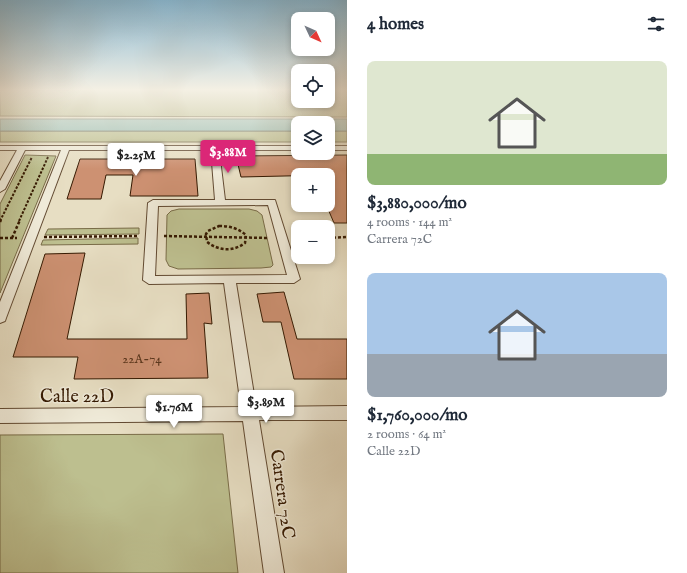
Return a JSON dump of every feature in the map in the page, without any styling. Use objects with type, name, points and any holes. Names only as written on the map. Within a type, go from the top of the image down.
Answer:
[{"type":"street","points":[[0,148],[291,148]]},
{"type":"street","points":[[0,189],[22,148]]},
{"type":"street","points":[[0,318],[66,148]]},
{"type":"street","points":[[215,148],[220,202]]},
{"type":"street","points":[[335,148],[347,148]]},
{"type":"street","points":[[153,202],[272,202],[294,279],[229,279],[149,280],[153,202]]},
{"type":"street","name":"Carrera 72C","points":[[229,279],[251,414],[274,573]]},
{"type":"street","name":"Calle 22D","points":[[0,416],[347,413]]},
{"type":"path","points":[[0,222],[33,155]]},
{"type":"path","points":[[12,238],[49,155]]},
{"type":"path","points":[[225,226],[238,229],[243,232],[246,238],[245,243],[242,246],[230,250],[211,246],[205,237],[208,231],[213,228],[225,226]]},
{"type":"path","points":[[0,238],[145,236]]},
{"type":"path","points":[[164,236],[271,238]]},
{"type":"path","points":[[335,238],[347,237]]},
{"type":"green space","points":[[0,116],[347,116],[347,117]]},
{"type":"green space","points":[[0,131],[291,131],[291,142],[0,142]]},
{"type":"green space","points":[[335,131],[347,131],[347,142],[335,142]]},
{"type":"green space","points":[[25,155],[56,156],[0,293],[0,204]]},
{"type":"green space","points":[[179,209],[249,209],[257,211],[262,215],[273,265],[271,267],[261,268],[178,269],[169,266],[166,260],[167,215],[171,211]]},
{"type":"green space","points":[[139,228],[139,234],[45,235],[48,229]]},
{"type":"green space","points":[[138,238],[138,244],[41,245],[43,240]]},
{"type":"green space","points":[[223,434],[238,573],[0,573],[0,435]]},
{"type":"water","points":[[0,119],[291,119],[291,131],[0,131]]},
{"type":"water","points":[[335,119],[347,119],[347,131],[335,131]]},
{"type":"building","points":[[335,155],[347,155],[347,223],[335,223],[335,220],[333,220],[329,212],[335,212],[335,168],[291,168],[291,176],[241,177],[236,156],[291,156],[291,160],[335,160]]},
{"type":"building","points":[[80,159],[195,159],[198,196],[130,196],[133,175],[106,175],[101,199],[67,199]]},
{"type":"building","points":[[85,253],[67,339],[187,339],[186,294],[209,293],[212,324],[204,323],[208,378],[74,379],[78,357],[13,357],[45,254]]},
{"type":"building","points":[[284,292],[297,339],[347,339],[347,379],[294,379],[281,322],[263,322],[257,294]]}]
